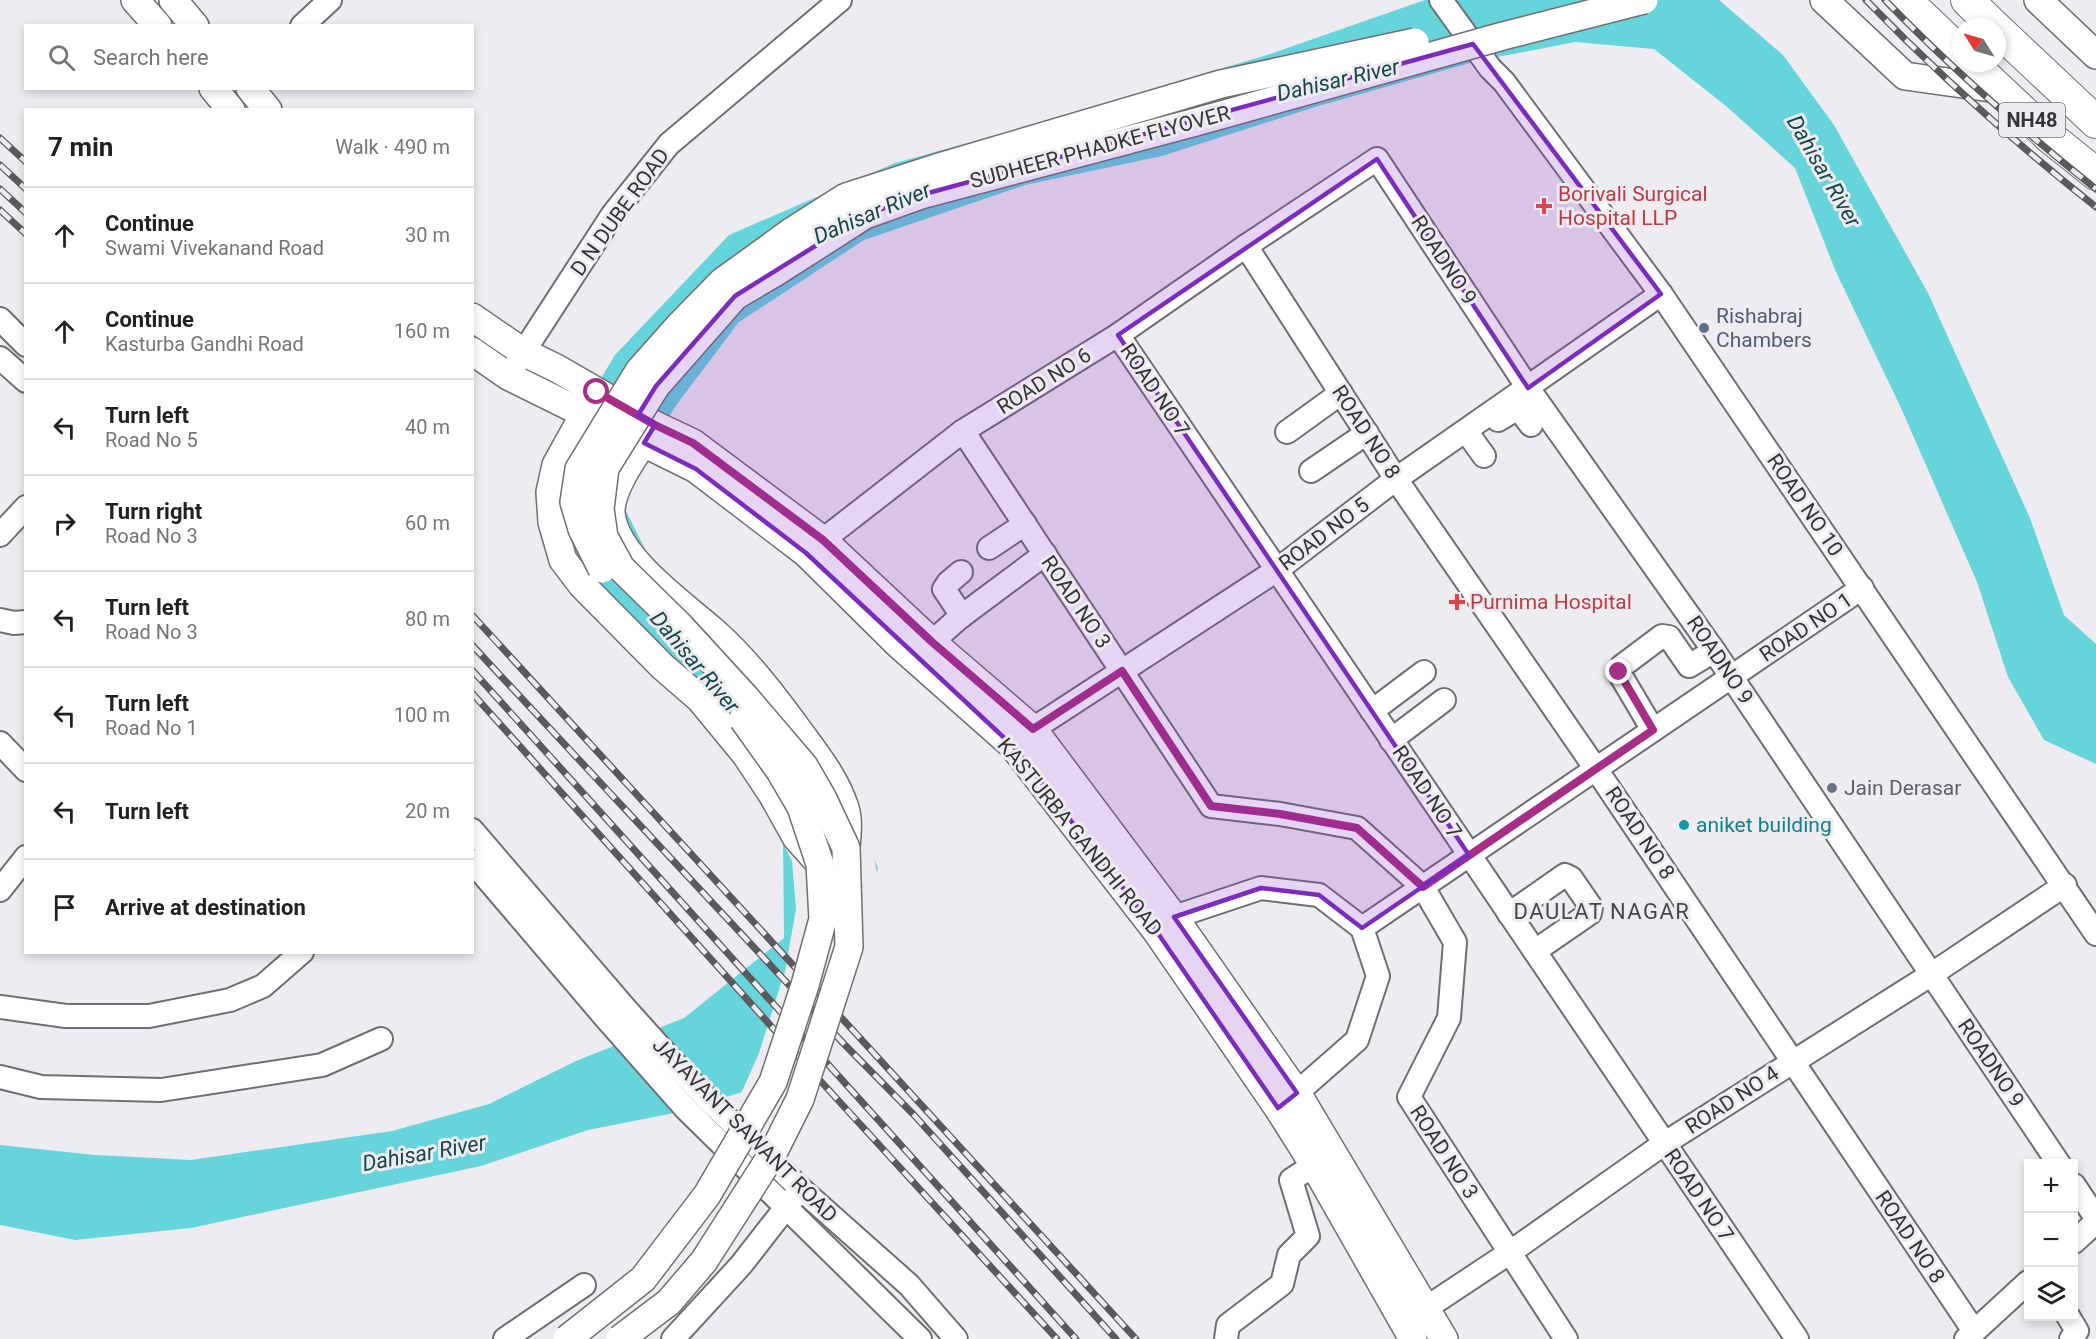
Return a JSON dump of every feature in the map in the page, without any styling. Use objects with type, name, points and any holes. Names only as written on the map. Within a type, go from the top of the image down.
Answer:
[{"type":"highway","points":[[1905,0],[1952,44]]},
{"type":"highway","name":"NH48","points":[[1967,0],[1986,18]]},
{"type":"highway","name":"NH48","points":[[2006,37],[2096,122]]},
{"type":"highway","name":"NH48","points":[[1980,72],[2051,138],[2096,174]]},
{"type":"main road","points":[[135,0],[156,24]]},
{"type":"main road","points":[[173,0],[193,24]]},
{"type":"main road","name":"SUDHEER PHADKE FLYOVER","points":[[567,1339],[643,1279],[707,1195],[773,1082],[805,985],[823,919],[820,864],[801,807],[780,771],[727,699],[684,652],[600,568],[582,530],[574,502],[579,469],[639,371],[722,282],[791,232],[846,197],[1221,84],[1379,51],[1576,0]]},
{"type":"main road","name":"SUDHEER PHADKE FLYOVER","points":[[620,1339],[669,1302],[704,1261],[773,1153],[800,1099],[849,947],[846,849],[822,796],[804,766],[713,663],[621,568],[604,537],[600,509],[605,468],[656,386],[735,296],[865,215],[921,195],[1196,122],[1503,36],[1644,0]]},
{"type":"main road","points":[[1824,0],[1905,76],[1998,90]]},
{"type":"main road","points":[[2038,0],[2096,55]]},
{"type":"main road","points":[[252,90],[266,108]]},
{"type":"main road","points":[[474,318],[523,352],[556,369],[590,403]]},
{"type":"main road","points":[[474,352],[508,376],[537,391],[590,403]]},
{"type":"main road","points":[[590,403],[556,465],[550,492],[552,522],[563,560],[582,585],[663,667],[700,699],[746,755],[772,794],[796,837],[820,864]]},
{"type":"main road","name":"KASTURBA GANDHI ROAD","points":[[590,403],[662,440],[696,469],[815,546],[917,638],[1033,729],[1288,1101],[1414,1324]]},
{"type":"main road","points":[[662,440],[613,496],[611,513],[620,542],[674,599],[715,633],[788,715],[826,768],[837,790],[845,810],[848,828],[846,849]]},
{"type":"main road","name":"KASTURBA GANDHI ROAD","points":[[917,638],[1166,925]]},
{"type":"main road","name":"KASTURBA GANDHI ROAD","points":[[1288,1101],[1314,1165],[1414,1324],[1444,1339]]},
{"type":"street","points":[[304,24],[330,0]]},
{"type":"street","name":"D N DUBE ROAD","points":[[508,376],[613,214],[669,144],[840,0]]},
{"type":"street","name":"ROAD NO 10","points":[[1441,0],[1660,294],[2065,885],[2096,934]]},
{"type":"street","name":"ROAD NO 6","points":[[815,546],[963,431],[1118,335],[1377,159]]},
{"type":"street","name":"ROADNO 9","points":[[1377,159],[1532,412],[1714,651],[2056,1159]]},
{"type":"street","name":"ROAD NO 8","points":[[1246,246],[1335,398],[1361,437],[1396,479],[1596,769],[1792,1061],[1970,1335]]},
{"type":"street","name":"ROAD NO 5","points":[[1012,747],[1033,729],[1277,570],[1396,479],[1483,429],[1532,412],[1660,294]]},
{"type":"street","points":[[0,319],[24,343]]},
{"type":"street","name":"ROAD NO 7","points":[[1118,335],[1277,570],[1395,737],[1469,855],[1514,911],[1665,1143],[1797,1339]]},
{"type":"street","points":[[0,358],[24,379]]},
{"type":"street","points":[[1287,432],[1335,398]]},
{"type":"street","name":"ROAD NO 3","points":[[963,431],[1211,806],[1280,814],[1357,828],[1423,887],[1455,942],[1449,1018],[1409,1097],[1566,1339]]},
{"type":"street","points":[[1311,471],[1361,437]]},
{"type":"street","points":[[0,535],[24,509]]},
{"type":"street","points":[[1023,571],[995,544],[1024,524]]},
{"type":"street","points":[[917,638],[962,615],[1045,554]]},
{"type":"street","points":[[961,572],[944,589],[962,615]]},
{"type":"street","name":"ROAD NO 1","points":[[1362,928],[1862,588]]},
{"type":"street","points":[[0,620],[24,622]]},
{"type":"street","points":[[1653,730],[1619,672],[1622,666],[1662,636],[1669,638],[1689,666],[1714,651]]},
{"type":"street","points":[[1375,708],[1424,672]]},
{"type":"street","points":[[1395,737],[1444,700]]},
{"type":"street","points":[[0,743],[24,768]]},
{"type":"street","name":"JAYAVANT SAWANT ROAD","points":[[474,833],[614,1011],[686,1109],[785,1209],[920,1339]]},
{"type":"street","points":[[0,890],[24,860]]},
{"type":"street","name":"JAYAVANT SAWANT ROAD","points":[[474,863],[614,1011],[801,1189],[909,1285],[945,1335]]},
{"type":"street","points":[[1514,911],[1564,875],[1570,878],[1591,907],[1590,913],[1538,949]]},
{"type":"street","name":"ROAD NO 4","points":[[1414,1324],[1509,1253],[1665,1143],[1932,974],[2065,885]]},
{"type":"street","points":[[1166,925],[1261,888],[1319,896],[1362,928],[1378,976],[1357,1040],[1288,1101]]},
{"type":"street","points":[[0,1007],[66,1016],[149,1016],[230,1000],[262,986],[301,954]]},
{"type":"street","points":[[0,1077],[40,1086],[161,1090],[322,1065],[381,1039]]},
{"type":"street","points":[[1226,1339],[1228,1325],[1282,1284],[1289,1255],[1308,1236],[1291,1180],[1314,1165]]},
{"type":"street","points":[[673,1339],[741,1265],[801,1189]]},
{"type":"street","points":[[2078,1193],[2096,1220],[2078,1237]]},
{"type":"street","points":[[505,1339],[584,1286]]},
{"type":"street","points":[[1970,1335],[2024,1286]]},
{"type":"street","points":[[2071,1321],[2077,1331],[2071,1339]]},
{"type":"highlighted area","points":[[1473,44],[1661,294],[1528,388],[1377,159],[1118,335],[1469,855],[1362,928],[1319,895],[1261,888],[1174,917],[1297,1093],[1278,1108],[1157,932],[1013,746],[806,553],[696,469],[644,443],[655,425],[638,415],[656,386],[735,296],[865,215],[921,195]]},
{"type":"water","name":"Dahisar River","points":[[1425,0],[1719,0],[1783,55],[1834,125],[1928,293],[2030,518],[2064,615],[2096,644],[2096,764],[2044,740],[2008,677],[1977,582],[1901,408],[1836,272],[1795,168],[1726,106],[1654,49],[1575,42],[1477,61],[1315,107],[1162,156],[1025,185],[864,240],[739,322],[677,404],[619,497],[651,561],[736,632],[833,762],[878,868],[845,995],[756,1088],[669,1114],[588,1130],[481,1166],[191,1228],[75,1240],[0,1225],[0,1145],[95,1155],[191,1160],[392,1131],[489,1104],[576,1061],[684,1018],[784,938],[783,840],[736,765],[662,677],[565,584],[535,497],[561,445],[615,355],[729,235],[895,163],[1267,55]]},
{"type":"pier","points":[[838,768],[872,846],[878,879],[848,997],[758,1090],[740,1096],[759,1053],[785,971],[796,909],[792,861],[765,809]]},
{"type":"railway","points":[[1866,0],[1978,107],[2096,207]]},
{"type":"railway","points":[[1885,0],[1988,98],[2096,189]]},
{"type":"railway","points":[[0,138],[24,160]]},
{"type":"railway","points":[[0,165],[24,187]]},
{"type":"railway","points":[[0,189],[24,211]]},
{"type":"railway","points":[[0,210],[24,232]]},
{"type":"railway","points":[[474,617],[1136,1339]]},
{"type":"railway","points":[[474,647],[844,1044],[914,1115],[1116,1339]]},
{"type":"railway","points":[[474,672],[1076,1339]]},
{"type":"railway","points":[[474,695],[815,1075],[1057,1339]]},
{"type":"place","name":"Borivali Surgical Hospital LLP","points":[[1544,206]]},
{"type":"place","name":"Rishabraj Chambers","points":[[1704,328]]},
{"type":"place","name":"Purnima Hospital","points":[[1457,602]]},
{"type":"place","name":"Jain Derasar","points":[[1832,788]]},
{"type":"place","name":"aniket building","points":[[1684,825]]},
{"type":"district","name":"DAULAT NAGAR","points":[[1602,911]]},
{"type":"route","points":[[597,392],[655,425],[693,443],[823,540],[932,642],[1033,729],[1122,671],[1211,806],[1280,814],[1357,828],[1423,887],[1653,730],[1619,672]]}]
